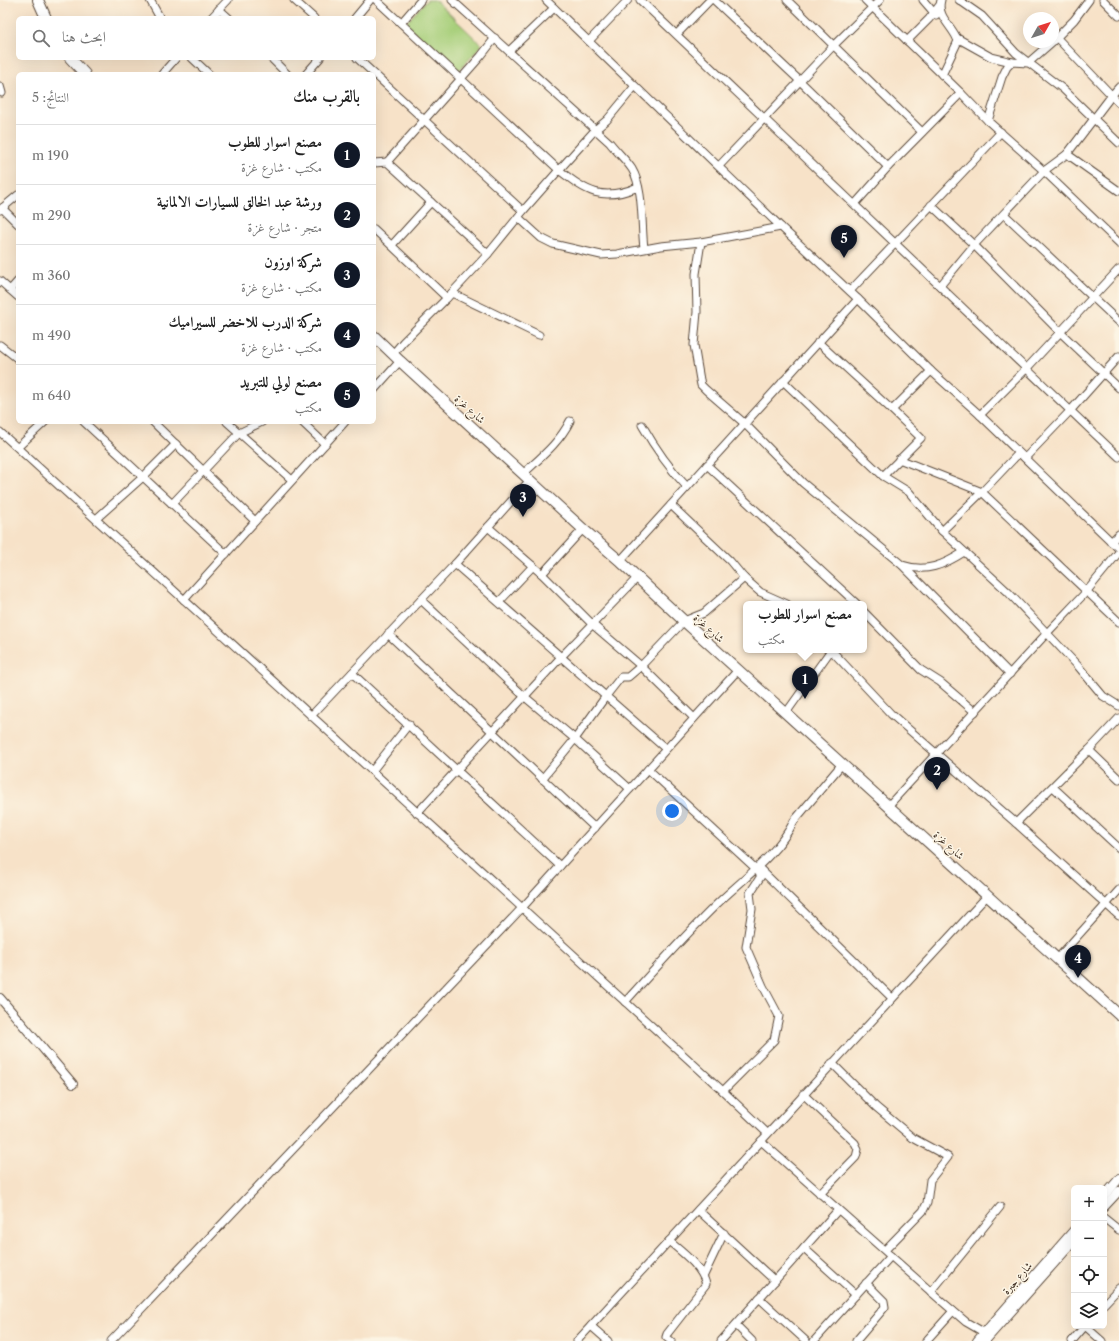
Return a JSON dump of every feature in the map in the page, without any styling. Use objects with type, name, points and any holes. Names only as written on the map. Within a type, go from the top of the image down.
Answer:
[{"type":"main road","points":[[38,0],[45,16]]},
{"type":"main road","points":[[72,60],[83,72]]},
{"type":"main road","name":"شارع غزة","points":[[376,338],[582,529],[620,560],[684,621],[1119,1015]]},
{"type":"street","points":[[150,0],[159,16]]},
{"type":"street","points":[[213,16],[228,0]]},
{"type":"street","points":[[294,0],[312,16]]},
{"type":"street","points":[[357,16],[370,0]]},
{"type":"street","points":[[376,0],[558,170],[580,186],[594,193],[613,194],[627,192],[638,187]]},
{"type":"street","points":[[401,23],[421,0]]},
{"type":"street","points":[[452,0],[610,143],[631,168],[636,178],[642,208],[644,248]]},
{"type":"street","points":[[546,0],[781,227],[858,298],[931,371],[1022,455],[1119,549]]},
{"type":"street","points":[[589,42],[628,0]]},
{"type":"street","points":[[640,0],[1119,457]]},
{"type":"street","points":[[677,34],[710,0]]},
{"type":"street","points":[[714,0],[888,167]]},
{"type":"street","points":[[786,0],[922,132]]},
{"type":"street","points":[[865,0],[988,121],[1044,171],[1119,243]]},
{"type":"street","points":[[719,166],[834,45],[880,0]]},
{"type":"street","points":[[923,0],[948,25]]},
{"type":"street","points":[[959,0],[982,16],[1016,53],[1063,89],[1119,143]]},
{"type":"street","points":[[1059,35],[1074,20],[1088,0]]},
{"type":"street","points":[[1103,0],[1119,16]]},
{"type":"street","points":[[907,40],[934,12],[940,3]]},
{"type":"street","points":[[940,3],[942,14],[957,38],[992,57],[1012,62],[1028,63],[1045,48]]},
{"type":"street","points":[[509,52],[554,8]]},
{"type":"street","points":[[220,9],[227,16]]},
{"type":"street","points":[[376,164],[386,162],[416,130],[495,38]]},
{"type":"street","points":[[942,75],[958,43],[957,38]]},
{"type":"street","points":[[1059,45],[1119,103]]},
{"type":"street","points":[[164,72],[174,60]]},
{"type":"street","points":[[194,60],[207,72]]},
{"type":"street","points":[[272,60],[285,72]]},
{"type":"street","points":[[308,72],[318,60]]},
{"type":"street","points":[[359,60],[372,72]]},
{"type":"street","points":[[988,121],[1002,78],[1007,67],[1012,62]]},
{"type":"street","points":[[376,75],[424,119],[521,214],[541,238],[553,244],[601,255],[617,254],[644,248],[701,242],[781,227]]},
{"type":"street","points":[[376,387],[396,358],[402,342],[450,296],[488,254],[558,170],[595,130],[607,120],[635,86]]},
{"type":"street","points":[[940,286],[974,245],[1044,171],[1067,154],[1119,87]]},
{"type":"street","points":[[854,204],[961,93]]},
{"type":"street","points":[[850,291],[1001,132]]},
{"type":"street","points":[[1067,154],[1119,190]]},
{"type":"street","points":[[386,162],[488,254]]},
{"type":"street","points":[[16,196],[1,209],[16,222]]},
{"type":"street","points":[[392,246],[431,202]]},
{"type":"street","points":[[931,205],[974,245],[1060,332],[1119,388]]},
{"type":"street","points":[[1004,214],[1119,322]]},
{"type":"street","points":[[376,231],[450,296],[539,335]]},
{"type":"street","points":[[701,242],[696,274],[697,312],[694,345],[701,385],[744,423],[803,483],[902,565],[1010,674]]},
{"type":"street","points":[[980,416],[1119,269]]},
{"type":"street","points":[[4,287],[16,283]]},
{"type":"street","points":[[4,287],[16,296]]},
{"type":"street","points":[[620,560],[858,298]]},
{"type":"street","points":[[818,342],[921,438],[883,476]]},
{"type":"street","points":[[0,345],[16,357]]},
{"type":"street","points":[[942,531],[1071,410],[1119,356]]},
{"type":"street","points":[[892,410],[931,371]]},
{"type":"street","points":[[783,381],[883,476],[909,492],[942,531],[1008,592],[1078,666],[1103,696],[1119,706]]},
{"type":"street","points":[[312,716],[488,527],[548,450],[564,434],[570,420]]},
{"type":"street","points":[[18,447],[43,424]]},
{"type":"street","points":[[86,424],[226,554]]},
{"type":"street","points":[[155,424],[255,521]]},
{"type":"street","points":[[229,424],[292,480]]},
{"type":"street","points":[[172,504],[239,433],[258,424]]},
{"type":"street","points":[[304,424],[325,444]]},
{"type":"street","points":[[184,600],[343,424]]},
{"type":"street","points":[[642,425],[668,466],[686,487]]},
{"type":"street","points":[[0,432],[372,770],[767,1133]]},
{"type":"street","points":[[96,519],[143,477],[176,444]]},
{"type":"street","points":[[900,459],[982,492],[1119,622]]},
{"type":"street","points":[[707,464],[851,601]]},
{"type":"street","points":[[671,504],[730,561],[744,578],[760,592],[780,601]]},
{"type":"street","points":[[488,527],[542,574],[592,624],[641,666],[694,718]]},
{"type":"street","points":[[542,574],[582,529]]},
{"type":"street","points":[[1111,542],[1119,534]]},
{"type":"street","points":[[902,565],[913,568],[934,567],[947,563],[964,552]]},
{"type":"street","points":[[888,806],[1087,591],[1119,552]]},
{"type":"street","points":[[455,564],[666,749]]},
{"type":"street","points":[[499,602],[532,566]]},
{"type":"street","points":[[418,813],[492,731],[638,577]]},
{"type":"street","points":[[542,779],[575,739],[621,677],[628,677],[641,666],[684,621],[704,613],[744,578]]},
{"type":"street","points":[[421,600],[524,697],[575,739],[630,789]]},
{"type":"street","points":[[867,615],[921,670],[940,682],[975,712]]},
{"type":"street","points":[[388,634],[595,828]]},
{"type":"street","points":[[786,713],[829,653]]},
{"type":"street","points":[[834,653],[877,700],[1119,916]]},
{"type":"street","points":[[111,1341],[522,908],[738,670]]},
{"type":"street","points":[[352,673],[409,724],[560,866]]},
{"type":"street","points":[[1016,823],[1053,787],[1119,718]]},
{"type":"street","points":[[372,770],[409,724]]},
{"type":"street","points":[[1089,750],[1119,779]]},
{"type":"street","points":[[625,1002],[676,946],[780,842],[794,821],[842,764]]},
{"type":"street","points":[[648,769],[756,867],[892,998]]},
{"type":"street","points":[[1053,787],[1119,848]]},
{"type":"street","points":[[723,1091],[774,1040],[778,1016],[746,947],[752,909],[750,893],[761,876],[756,867]]},
{"type":"street","points":[[1057,959],[1119,890]]},
{"type":"street","points":[[577,1341],[767,1133],[987,896]]},
{"type":"street","points":[[0,998],[72,1084]]},
{"type":"street","points":[[814,1341],[856,1295],[923,1211],[927,1203],[930,1180],[948,1157],[913,1138],[876,1107],[832,1063]]},
{"type":"street","points":[[803,1094],[855,1143],[858,1149],[856,1157],[820,1194]]},
{"type":"street","points":[[761,1140],[931,1292],[966,1322],[989,1338]]},
{"type":"street","points":[[1107,1193],[1119,1179]]},
{"type":"street","points":[[1107,1205],[1119,1191]]},
{"type":"street","points":[[931,1292],[1000,1207]]},
{"type":"street","points":[[698,1210],[775,1281]]},
{"type":"street","points":[[721,1341],[838,1210]]},
{"type":"street","points":[[1107,1220],[1119,1230]]},
{"type":"street","points":[[704,1275],[724,1233]]},
{"type":"street","name":"شارع جبرة","points":[[989,1338],[1071,1234]]},
{"type":"street","points":[[669,1241],[704,1275],[706,1284],[666,1334],[666,1337],[671,1341]]},
{"type":"street","name":"شارع جبرة","points":[[977,1341],[989,1338],[1071,1244]]},
{"type":"street","points":[[804,1248],[856,1295]]},
{"type":"street","points":[[857,1341],[885,1307],[884,1301],[866,1283]]},
{"type":"street","points":[[1107,1301],[1119,1288]]},
{"type":"street","points":[[759,1298],[806,1341]]},
{"type":"street","points":[[926,1341],[953,1311]]},
{"type":"street","points":[[736,1325],[752,1341]]},
{"type":"street","points":[[591,1326],[608,1341]]},
{"type":"street","points":[[1072,1341],[1085,1326],[1102,1341]]},
{"type":"green space","points":[[427,0],[435,0],[482,45],[457,73],[405,24]]},
{"type":"place","name":"مصنع لولي للتبريد","points":[[844,258]]},
{"type":"place","name":"شركة اوزون","points":[[523,517]]},
{"type":"place","name":"مصنع اسوار للطوب","points":[[805,699]]},
{"type":"place","name":"ورشة عبد الخالق للسيارات الالمانية","points":[[937,790]]},
{"type":"place","name":"شركة الدرب للاخضر للسيراميك","points":[[1078,978]]}]
